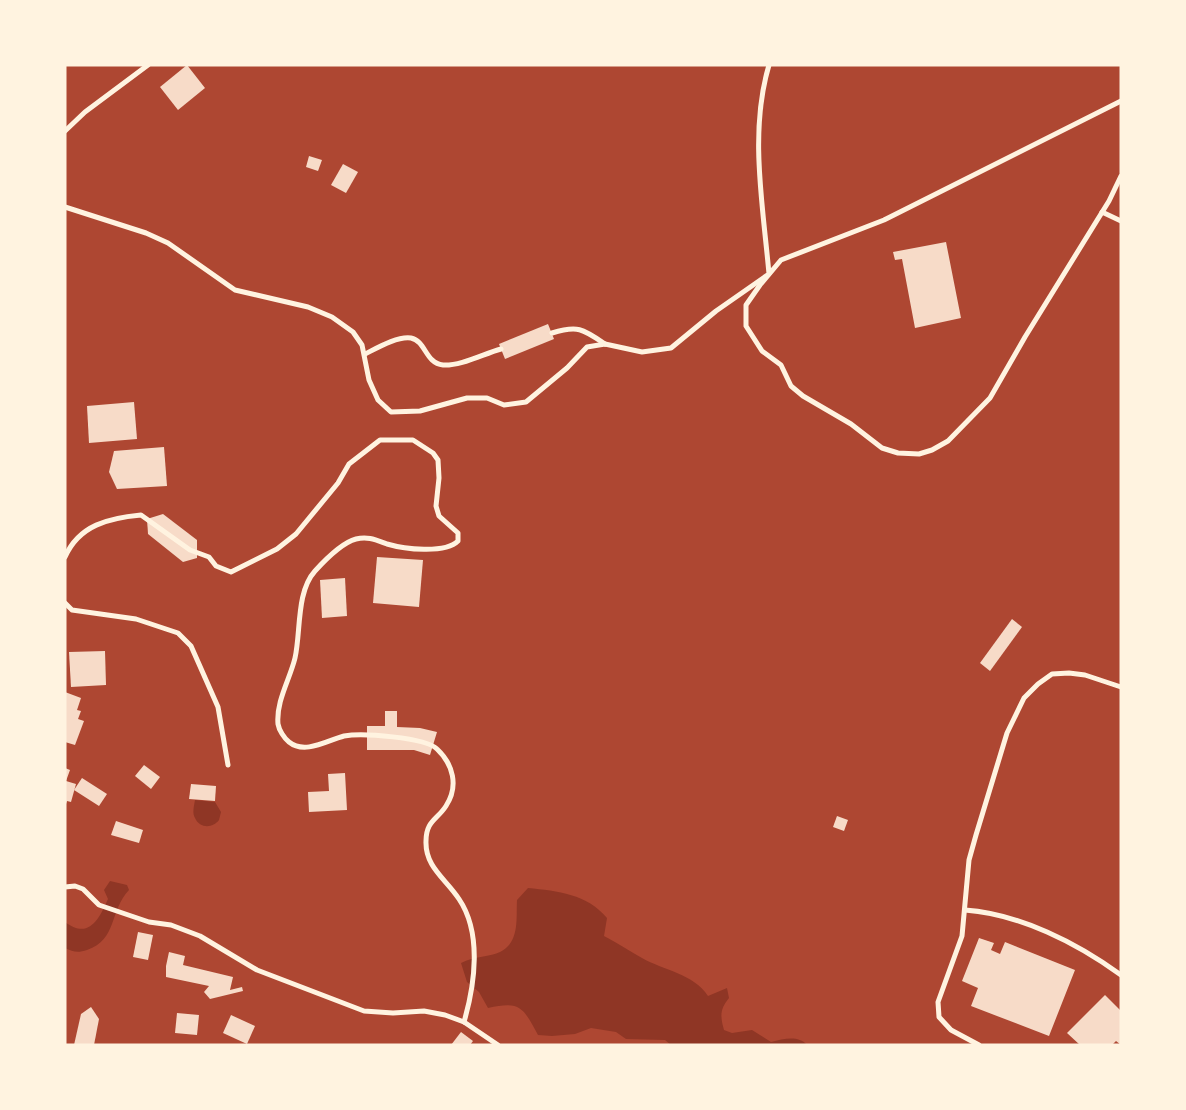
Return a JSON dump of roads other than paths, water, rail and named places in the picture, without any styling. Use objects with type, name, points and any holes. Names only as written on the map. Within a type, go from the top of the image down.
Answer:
[{"type":"lane","points":[[65,131],[85,112],[148,65]]},
{"type":"lane","points":[[769,65],[764,81],[759,138],[760,188],[769,274]]},
{"type":"lane","points":[[1121,101],[884,220],[781,260],[746,305],[746,326],[762,351],[781,365],[791,386],[803,396],[851,424],[882,448],[898,453],[919,454],[948,441],[990,398],[1121,176]]},
{"type":"lane","points":[[65,207],[146,233],[168,243],[235,290],[308,307],[332,317],[354,332],[362,345],[369,380],[378,400],[391,412],[420,411],[467,398],[487,398],[504,405],[526,402],[567,368],[587,347],[605,344]]},
{"type":"lane","points":[[1102,212],[1121,221]]},
{"type":"lane","points":[[552,333],[571,327],[585,331],[605,344],[642,352],[671,348],[716,311],[769,274]]},
{"type":"lane","points":[[365,354],[411,338],[419,342],[432,361],[442,365],[500,349]]},
{"type":"lane","points":[[65,557],[77,537],[93,526],[116,517],[141,515],[190,550],[209,557],[216,566],[231,572],[277,549],[296,534],[338,483],[349,464],[380,440],[413,440],[433,453],[438,460],[436,506],[439,516],[458,533],[458,541],[452,547],[439,550],[388,545],[373,538],[354,539],[331,555],[312,574],[304,592],[299,637],[280,706],[278,725],[290,743],[298,747],[322,744],[344,736],[415,739],[435,746],[452,769],[453,787],[445,808],[433,818],[425,841],[428,859],[461,901],[470,919],[473,944],[472,993],[464,1022]]},
{"type":"lane","points":[[65,603],[72,610],[136,619],[178,633],[191,646],[218,707],[228,765]]},
{"type":"lane","points":[[979,1045],[951,1030],[939,1017],[938,1002],[962,936],[969,860],[1007,733],[1024,698],[1052,674],[1085,675],[1121,687]]},
{"type":"lane","points":[[65,887],[83,889],[99,905],[200,936],[257,970],[364,1011],[424,1011],[464,1022],[498,1045]]},
{"type":"lane","points":[[965,910],[987,912],[1044,932],[1075,945],[1121,975]]}]
